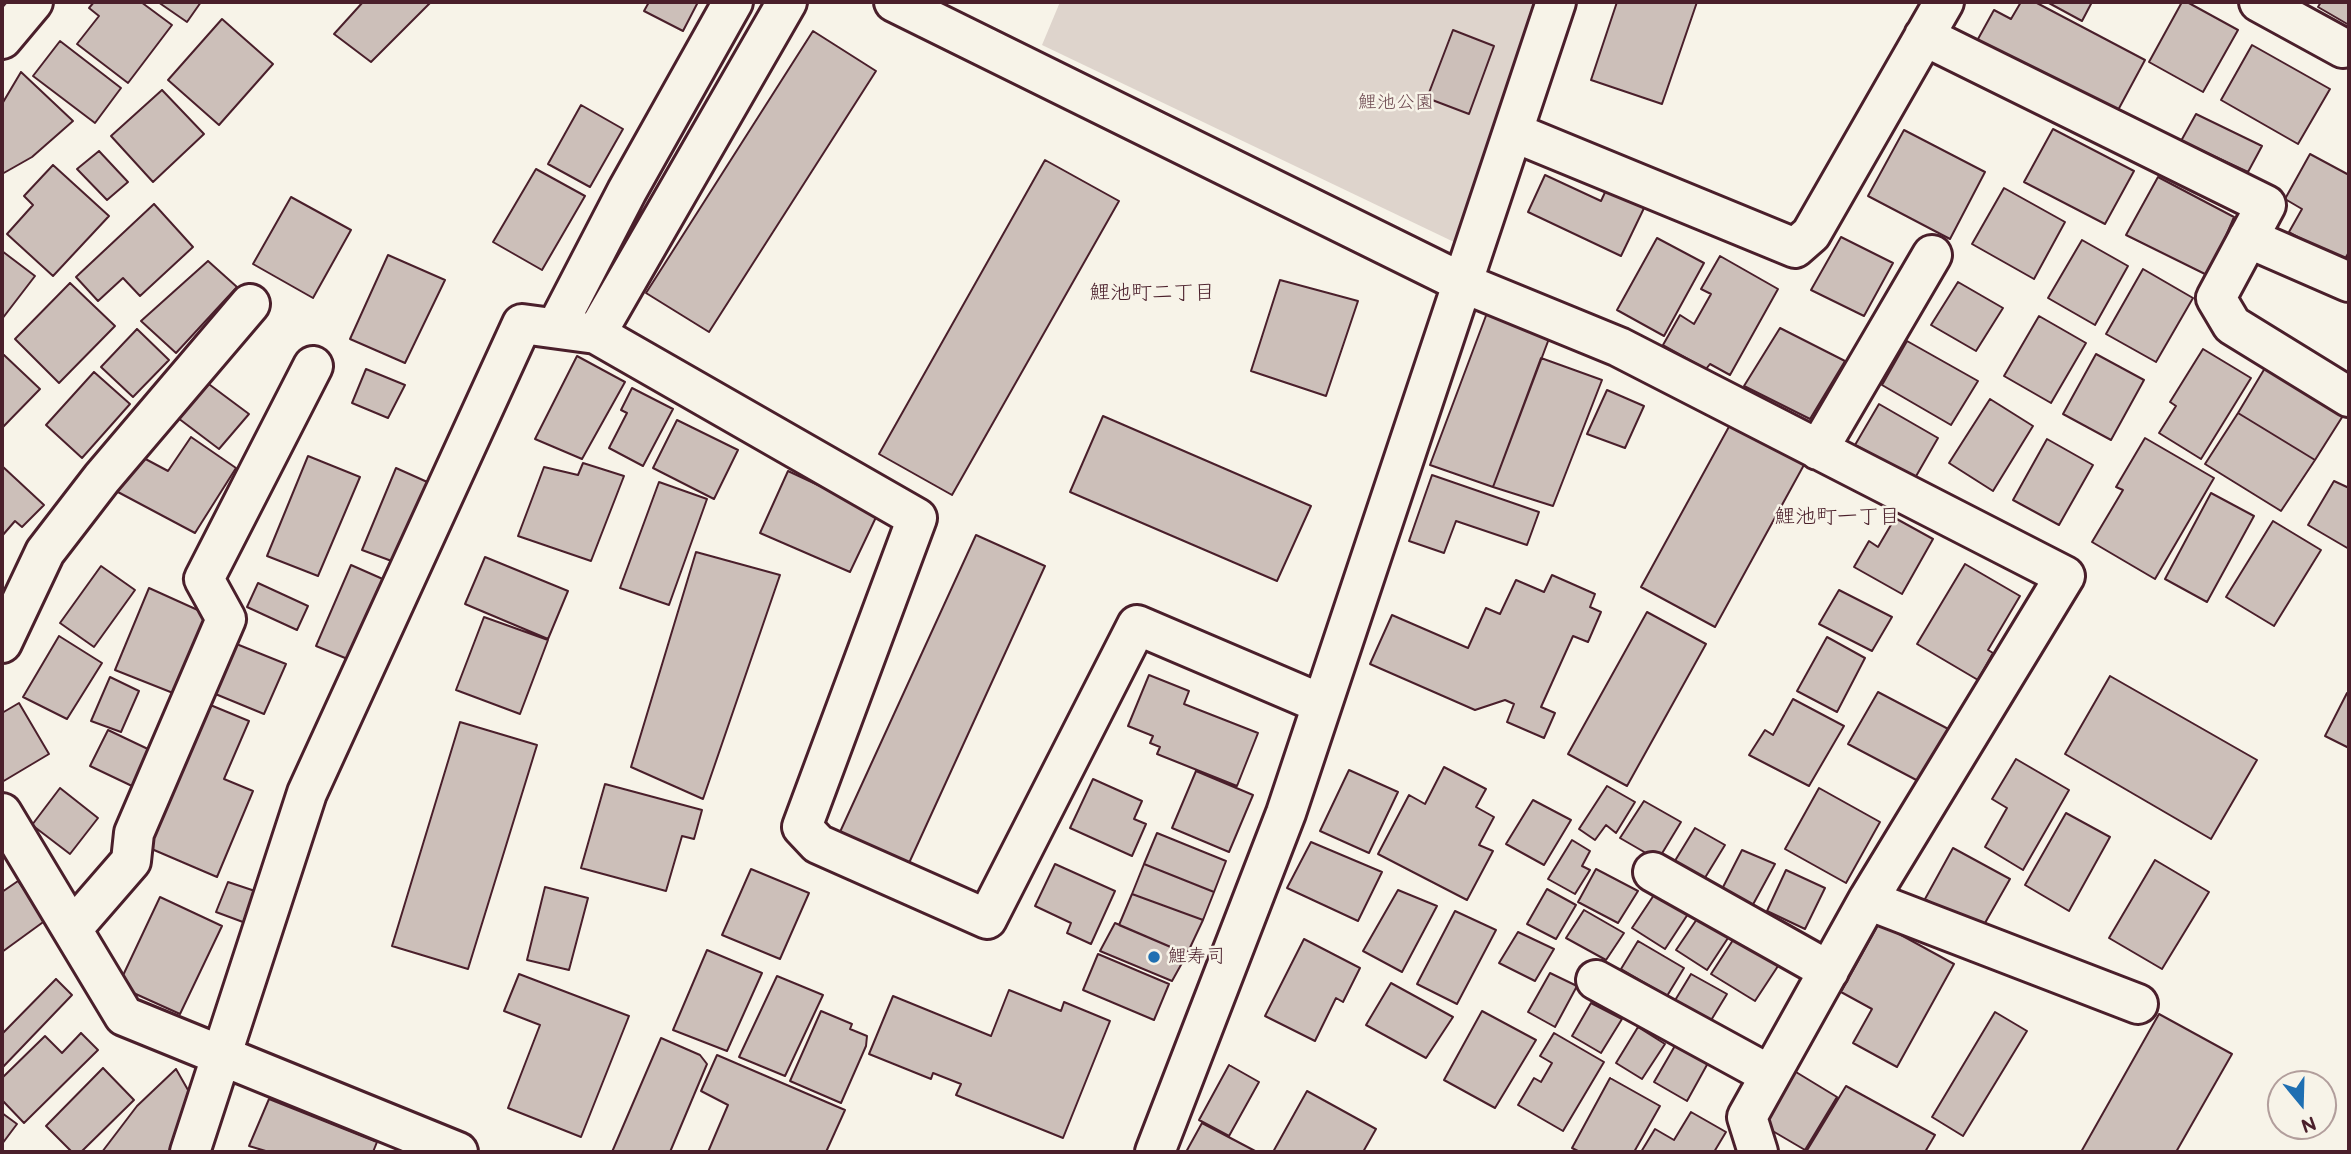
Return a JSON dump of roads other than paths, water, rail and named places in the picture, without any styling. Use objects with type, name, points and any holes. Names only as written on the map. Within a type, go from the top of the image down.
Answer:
[{"type":"street","points":[[2,39],[33,2]]},
{"type":"street","points":[[556,328],[627,191],[733,2]]},
{"type":"street","points":[[596,334],[787,2]]},
{"type":"street","points":[[894,2],[1463,283],[1619,347],[2065,576],[1868,900],[1746,1117],[1758,1152]]},
{"type":"street","points":[[1155,1152],[1286,813],[1556,2]]},
{"type":"street","points":[[1513,132],[1795,248],[1811,234],[1944,2]]},
{"type":"street","points":[[2259,2],[2343,47]]},
{"type":"street","points":[[1924,36],[2266,205],[2216,298],[2232,325],[2349,397]]},
{"type":"street","points":[[2248,238],[2349,282]]},
{"type":"street","points":[[1818,450],[1932,256]]},
{"type":"street","points":[[2,643],[45,552],[102,478],[250,304]]},
{"type":"street","points":[[190,1152],[307,793],[522,324],[596,334],[917,518],[802,827],[818,844],[987,919],[1137,625],[1322,704]]},
{"type":"street","points":[[72,929],[131,861],[134,833],[226,619],[204,579],[313,366]]},
{"type":"street","points":[[2,813],[124,1016],[458,1152]]},
{"type":"street","points":[[1653,872],[1829,971]]},
{"type":"street","points":[[1868,900],[2138,1004]]},
{"type":"street","points":[[1596,979],[1770,1075]]},
{"type":"place","name":"鯉寿司","points":[[1154,957]]},
{"type":"district","name":"鯉池町二丁目","points":[[1152,294]]},
{"type":"district","name":"鯉池町一丁目","points":[[1837,518]]},
{"type":"park label","name":"鯉池公園","points":[[1396,103]]}]
